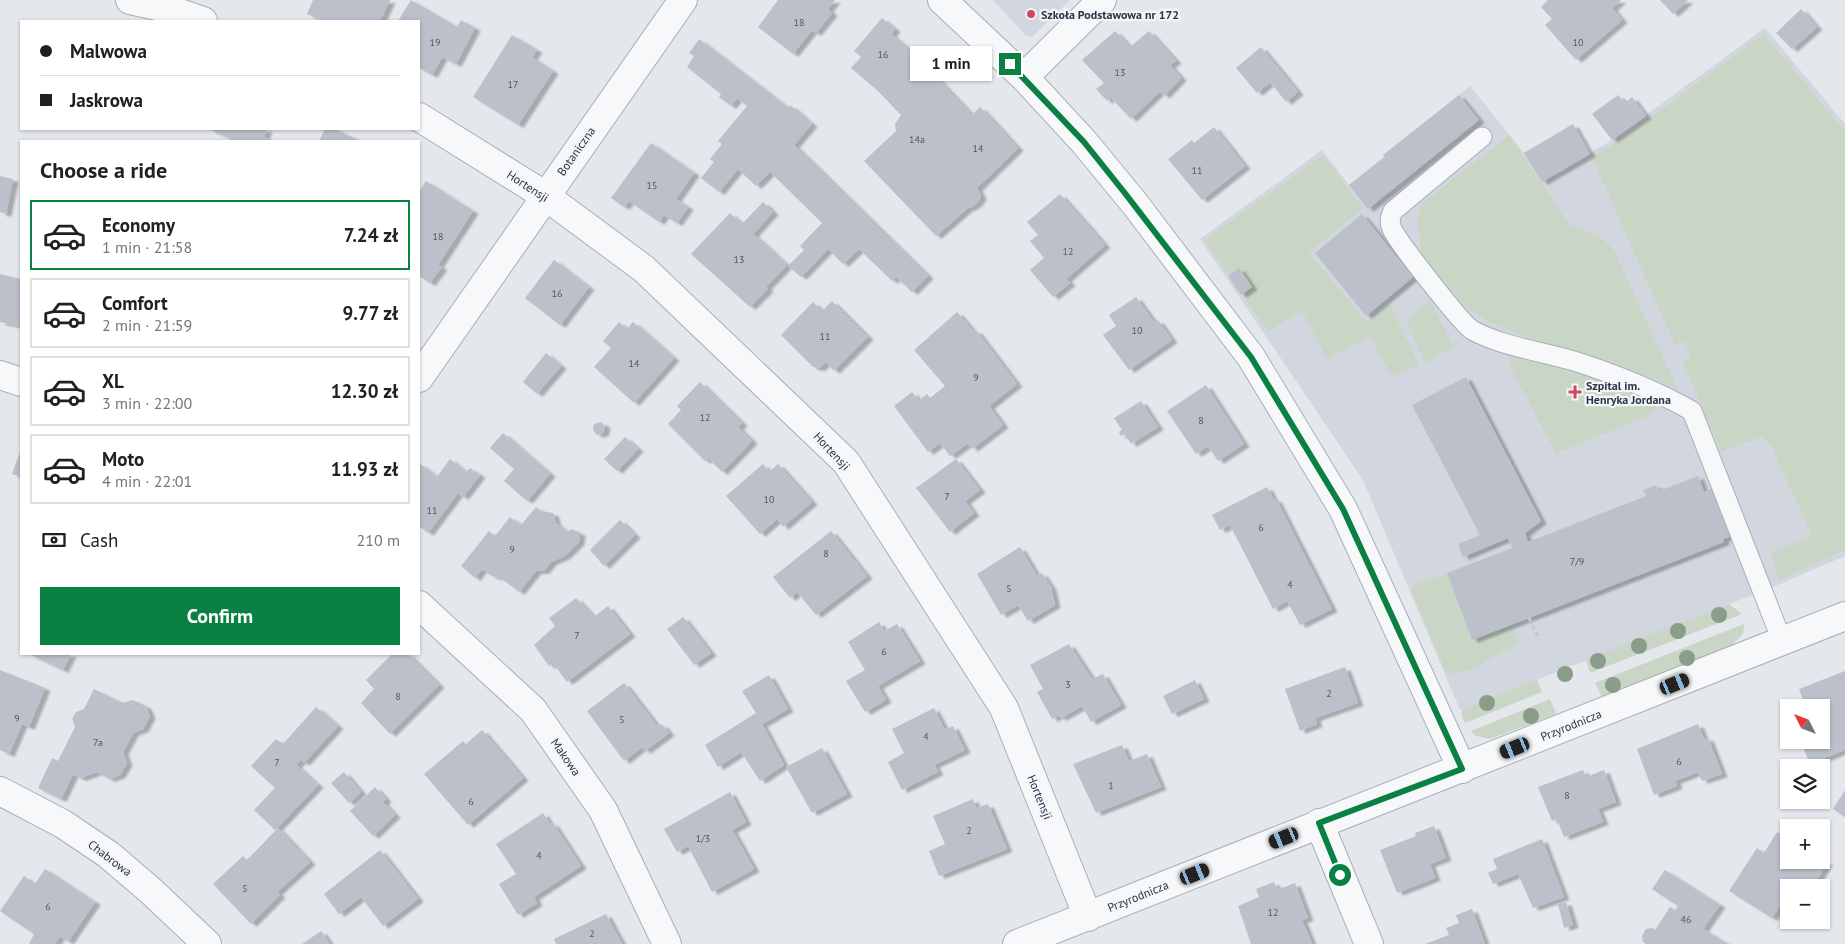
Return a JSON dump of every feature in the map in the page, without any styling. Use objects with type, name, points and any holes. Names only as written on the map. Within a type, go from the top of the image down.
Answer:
[{"type":"street","points":[[130,0],[200,20]]},
{"type":"street","name":"Botaniczna","points":[[420,377],[544,196],[683,0]]},
{"type":"street","points":[[942,0],[1024,77],[1084,142],[1135,204],[1251,357],[1343,509],[1462,769]]},
{"type":"street","points":[[1024,77],[1102,0]]},
{"type":"street","name":"Hortensji","points":[[420,118],[544,196],[644,269],[846,462],[1004,708],[1088,917]]},
{"type":"street","points":[[0,375],[20,382]]},
{"type":"street","name":"Makowa","points":[[420,606],[444,625],[533,710],[604,810],[667,944]]},
{"type":"street","name":"Przyrodnicza","points":[[1017,944],[1845,616]]},
{"type":"street","name":"Chabrowa","points":[[0,791],[63,824],[108,855],[151,890],[207,944]]},
{"type":"street","points":[[1319,823],[1369,944]]},
{"type":"lane","points":[[1482,137],[1393,211],[1390,218],[1392,228],[1413,260],[1470,329],[1491,338],[1574,361],[1645,386],[1692,411],[1782,641]]},
{"type":"path","points":[[1529,618],[1539,640]]},
{"type":"shaded area","name":"Szkoła Podstawowa nr 172","points":[[993,0],[1070,0],[1032,37],[1025,35]]},
{"type":"shaded area","name":"Szpital im. Henryka Jordana","points":[[1765,28],[1845,124],[1845,556],[1775,586],[1460,710],[1363,480],[1200,239],[1322,150],[1349,185],[1470,86],[1524,153],[1573,124],[1590,153],[1612,140]]},
{"type":"green space","points":[[1764,34],[1845,131],[1845,550],[1779,580],[1771,553],[1812,535],[1770,444],[1763,436],[1721,452],[1683,362],[1690,357],[1685,341],[1675,345],[1592,157],[1617,142]]},
{"type":"green space","points":[[1509,135],[1569,225],[1602,238],[1614,250],[1678,390],[1653,378],[1514,333],[1488,321],[1466,307],[1422,257],[1417,218],[1424,202]]},
{"type":"green space","points":[[1323,155],[1363,208],[1309,253],[1367,322],[1389,303],[1419,365],[1392,377],[1370,336],[1327,359],[1302,311],[1268,332],[1205,240]]},
{"type":"green space","points":[[1430,301],[1454,347],[1425,363],[1406,320]]},
{"type":"green space","points":[[1520,354],[1657,400],[1656,408],[1650,416],[1556,453],[1509,365],[1512,358]]},
{"type":"green space","points":[[1447,573],[1472,640],[1511,625],[1518,644],[1479,666],[1452,674],[1444,668],[1411,590],[1414,585]]},
{"type":"green space","points":[[1729,604],[1742,614],[1590,673],[1586,660]]},
{"type":"green space","points":[[1744,624],[1743,634],[1730,647],[1602,697],[1595,683]]},
{"type":"green space","points":[[1537,679],[1542,692],[1465,723],[1461,714],[1463,709]]},
{"type":"green space","points":[[1550,699],[1556,714],[1490,739],[1476,736],[1471,731]]},
{"type":"building","points":[[313,0],[390,0],[380,20],[321,20],[307,14]]},
{"type":"building","points":[[411,0],[457,27],[461,20],[475,28],[456,64],[442,57],[432,75],[420,69],[420,20],[399,20]]},
{"type":"building","points":[[778,0],[835,0],[828,9],[832,13],[816,33],[812,30],[793,54],[758,27]]},
{"type":"building","points":[[1548,0],[1621,0],[1612,8],[1622,20],[1576,60],[1545,25],[1552,19],[1541,7]]},
{"type":"building","points":[[1660,0],[1688,0],[1673,14]]},
{"type":"building","points":[[1801,9],[1817,27],[1792,49],[1776,33]]},
{"type":"building","points":[[882,18],[895,29],[891,34],[911,51],[972,115],[980,107],[1018,148],[977,188],[981,196],[978,202],[969,207],[936,236],[864,161],[896,131],[895,124],[901,115],[877,90],[851,68],[861,57],[854,51]]},
{"type":"building","points":[[1115,31],[1130,47],[1149,31],[1176,61],[1170,65],[1181,78],[1164,96],[1160,91],[1131,119],[1110,97],[1107,101],[1096,89],[1104,83],[1082,60]]},
{"type":"building","points":[[512,35],[537,50],[532,57],[553,71],[518,125],[473,97]]},
{"type":"building","points":[[699,39],[788,108],[790,105],[812,124],[794,145],[928,276],[912,292],[896,277],[892,281],[859,249],[843,264],[828,249],[801,277],[788,266],[804,250],[800,246],[822,223],[770,172],[756,186],[738,169],[719,192],[701,178],[714,162],[710,159],[722,144],[718,141],[747,106],[737,98],[731,106],[719,97],[721,94],[687,67],[694,56],[689,53]]},
{"type":"building","points":[[1261,47],[1298,92],[1286,102],[1270,82],[1257,93],[1236,68]]},
{"type":"building","points":[[1459,95],[1479,120],[1368,209],[1349,185],[1385,157],[1383,155]]},
{"type":"building","points":[[1618,95],[1625,103],[1632,97],[1646,116],[1612,140],[1592,114]]},
{"type":"building","points":[[1573,124],[1590,154],[1542,182],[1524,153]]},
{"type":"building","points":[[1214,127],[1245,166],[1202,200],[1168,159],[1192,140],[1194,143]]},
{"type":"building","points":[[211,130],[267,130],[264,137],[272,140],[230,140],[231,138]]},
{"type":"building","points":[[324,130],[337,130],[358,140],[320,140]]},
{"type":"building","points":[[651,143],[694,173],[676,199],[688,207],[677,223],[664,215],[659,222],[629,201],[624,207],[611,198]]},
{"type":"building","points":[[0,176],[13,179],[6,214],[0,212]]},
{"type":"building","points":[[426,181],[473,211],[438,265],[442,267],[430,283],[420,277],[420,190]]},
{"type":"building","points":[[1060,194],[1105,245],[1066,279],[1070,283],[1053,297],[1030,270],[1044,258],[1030,241],[1038,235],[1027,222]]},
{"type":"building","points":[[763,202],[773,212],[753,234],[787,265],[766,287],[768,289],[750,307],[691,254],[730,213],[742,224]]},
{"type":"building","points":[[1362,214],[1413,277],[1366,316],[1315,253]]},
{"type":"building","points":[[554,260],[589,287],[560,325],[525,298]]},
{"type":"building","points":[[1239,268],[1252,287],[1241,295],[1228,276]]},
{"type":"building","points":[[0,274],[20,279],[20,326],[0,322]]},
{"type":"building","points":[[1136,297],[1154,322],[1158,320],[1172,340],[1129,370],[1103,335],[1116,326],[1109,315]]},
{"type":"building","points":[[832,301],[868,337],[834,371],[826,362],[820,368],[813,367],[781,335],[813,302],[822,311]]},
{"type":"building","points":[[957,312],[974,332],[976,330],[1017,384],[989,406],[1003,425],[972,449],[968,443],[950,456],[940,443],[928,452],[894,406],[912,392],[919,401],[927,394],[930,398],[945,386],[914,350]]},
{"type":"building","points":[[619,322],[627,329],[633,322],[674,358],[634,403],[594,367],[611,348],[603,341]]},
{"type":"building","points":[[546,353],[561,366],[537,394],[523,382]]},
{"type":"building","points":[[1466,377],[1541,521],[1525,533],[1528,542],[1646,496],[1643,490],[1656,485],[1659,491],[1698,476],[1704,492],[1715,487],[1734,535],[1723,539],[1724,542],[1472,640],[1447,573],[1512,548],[1508,538],[1463,557],[1458,544],[1480,535],[1412,405]]},
{"type":"building","points":[[700,382],[742,423],[738,427],[752,441],[722,472],[708,458],[705,461],[668,424],[681,410],[677,406]]},
{"type":"building","points":[[1206,385],[1244,444],[1218,461],[1208,446],[1196,454],[1167,411]]},
{"type":"building","points":[[1141,401],[1158,427],[1131,444],[1125,434],[1121,436],[1119,432],[1122,430],[1114,418]]},
{"type":"building","points":[[601,422],[605,426],[603,433],[597,435],[593,430],[594,424]]},
{"type":"building","points":[[503,433],[550,474],[527,501],[504,481],[514,469],[490,448]]},
{"type":"building","points":[[625,437],[638,449],[617,471],[604,459]]},
{"type":"building","points":[[20,452],[20,477],[12,474]]},
{"type":"building","points":[[450,459],[466,472],[470,468],[480,475],[463,497],[458,493],[428,533],[420,527],[420,464],[437,477]]},
{"type":"building","points":[[956,459],[980,490],[965,501],[974,513],[950,532],[916,488]]},
{"type":"building","points":[[763,464],[769,472],[778,464],[812,502],[783,527],[777,519],[760,534],[726,496]]},
{"type":"building","points":[[1267,487],[1274,500],[1276,499],[1332,609],[1300,625],[1287,601],[1273,609],[1230,525],[1220,530],[1212,515]]},
{"type":"building","points":[[536,507],[541,511],[553,513],[556,523],[567,532],[572,529],[580,533],[579,542],[565,556],[551,562],[544,571],[536,571],[519,592],[501,578],[492,576],[482,569],[475,578],[461,566],[489,531],[495,536],[510,517],[521,525]]},
{"type":"building","points":[[620,520],[635,535],[604,566],[590,550]]},
{"type":"building","points":[[831,531],[867,576],[816,615],[797,592],[790,598],[773,577]]},
{"type":"building","points":[[1020,547],[1037,576],[1042,573],[1051,587],[1055,605],[1028,621],[1018,605],[1001,615],[977,574]]},
{"type":"building","points":[[576,598],[594,617],[608,606],[630,634],[567,682],[553,663],[549,666],[534,645],[555,626],[549,618]]},
{"type":"building","points":[[683,617],[711,653],[694,665],[667,629]]},
{"type":"building","points":[[879,622],[884,631],[897,624],[920,661],[878,686],[886,700],[865,712],[846,681],[865,670],[848,642]]},
{"type":"building","points":[[1069,644],[1092,679],[1103,674],[1121,705],[1091,722],[1082,706],[1061,718],[1059,715],[1052,719],[1037,692],[1043,689],[1030,665]]},
{"type":"building","points":[[31,655],[70,655],[63,670]]},
{"type":"building","points":[[391,655],[409,655],[439,685],[390,734],[361,703],[374,689],[366,680]]},
{"type":"building","points":[[1345,667],[1358,703],[1315,718],[1317,724],[1300,731],[1285,689]]},
{"type":"building","points":[[0,670],[45,688],[29,727],[22,724],[9,754],[0,750]]},
{"type":"building","points":[[1845,671],[1845,750],[1822,759],[1808,759],[1804,749],[1830,749],[1830,699],[1803,699],[1799,689]]},
{"type":"building","points":[[769,675],[788,709],[762,724],[784,765],[760,781],[741,752],[718,767],[705,745],[756,713],[742,691]]},
{"type":"building","points":[[1195,680],[1204,699],[1172,714],[1163,696]]},
{"type":"building","points":[[624,683],[658,727],[662,724],[669,733],[645,751],[642,747],[624,761],[587,711]]},
{"type":"building","points":[[94,689],[123,703],[133,700],[146,706],[150,716],[143,729],[133,733],[123,752],[127,763],[120,775],[110,779],[97,772],[81,778],[73,774],[61,799],[38,788],[52,758],[58,761],[75,727],[72,719],[76,712],[84,709]]},
{"type":"building","points":[[316,707],[338,726],[304,763],[301,760],[296,765],[318,785],[275,830],[254,810],[275,788],[251,766],[276,739],[283,744]]},
{"type":"building","points":[[934,708],[945,730],[953,726],[965,750],[934,765],[938,772],[902,790],[888,762],[904,753],[892,729]]},
{"type":"building","points":[[1698,724],[1704,739],[1708,738],[1722,774],[1702,781],[1698,772],[1675,781],[1677,786],[1654,795],[1637,749]]},
{"type":"building","points":[[482,730],[523,778],[468,825],[424,774],[463,741],[466,744]]},
{"type":"building","points":[[1122,745],[1129,761],[1147,754],[1161,787],[1096,813],[1073,764]]},
{"type":"building","points":[[822,748],[847,794],[812,813],[786,767]]},
{"type":"building","points":[[1583,770],[1586,777],[1604,770],[1616,802],[1598,809],[1603,822],[1564,837],[1557,819],[1552,821],[1538,787]]},
{"type":"building","points":[[344,772],[361,792],[349,803],[331,783]]},
{"type":"building","points":[[375,787],[386,799],[383,802],[395,815],[373,836],[350,811]]},
{"type":"building","points":[[1845,790],[1845,817],[1833,809]]},
{"type":"building","points":[[730,792],[746,822],[732,830],[754,869],[712,892],[688,846],[677,852],[664,829]]},
{"type":"building","points":[[973,799],[976,808],[988,804],[1007,849],[939,876],[929,851],[945,844],[933,816]]},
{"type":"building","points":[[543,813],[550,824],[553,823],[581,866],[534,897],[537,903],[518,915],[499,884],[516,874],[496,844]]},
{"type":"building","points":[[1434,826],[1446,858],[1430,864],[1435,878],[1397,893],[1380,850],[1416,836],[1415,833]]},
{"type":"building","points":[[278,828],[310,862],[277,892],[280,895],[251,924],[213,884],[243,856],[247,860]]},
{"type":"building","points":[[1777,832],[1780,834],[1780,869],[1823,869],[1817,879],[1780,879],[1780,906],[1772,918],[1729,891],[1757,848],[1764,853]]},
{"type":"building","points":[[1542,839],[1564,897],[1533,908],[1518,874],[1493,884],[1488,873],[1497,869],[1493,859]]},
{"type":"building","points":[[380,850],[418,899],[383,926],[361,897],[339,914],[324,894]]},
{"type":"building","points":[[45,869],[95,902],[68,942],[60,936],[55,944],[29,944],[34,934],[0,911],[24,876],[35,884]]},
{"type":"building","points":[[1665,870],[1720,905],[1703,929],[1728,944],[1646,944],[1643,942],[1642,936],[1646,929],[1653,928],[1655,930],[1670,907],[1675,910],[1678,906],[1652,889]]},
{"type":"building","points":[[1274,882],[1277,890],[1295,883],[1308,918],[1302,920],[1312,944],[1251,944],[1238,906],[1259,897],[1256,889]]},
{"type":"building","points":[[1566,902],[1573,925],[1564,928],[1558,904]]},
{"type":"building","points":[[1472,909],[1485,944],[1425,944],[1449,935],[1446,928],[1459,923],[1456,915]]},
{"type":"building","points":[[606,914],[622,944],[556,944],[554,939]]},
{"type":"building","points":[[321,931],[330,944],[302,944]]},
{"type":"place","name":"Szkoła Podstawowa nr 172","points":[[1031,14]]},
{"type":"place","name":"Szpital im. Henryka Jordana","points":[[1575,392]]},
{"type":"route","points":[[1010,64],[1084,142],[1135,204],[1251,357],[1343,509],[1462,769],[1319,823],[1340,875]]}]
